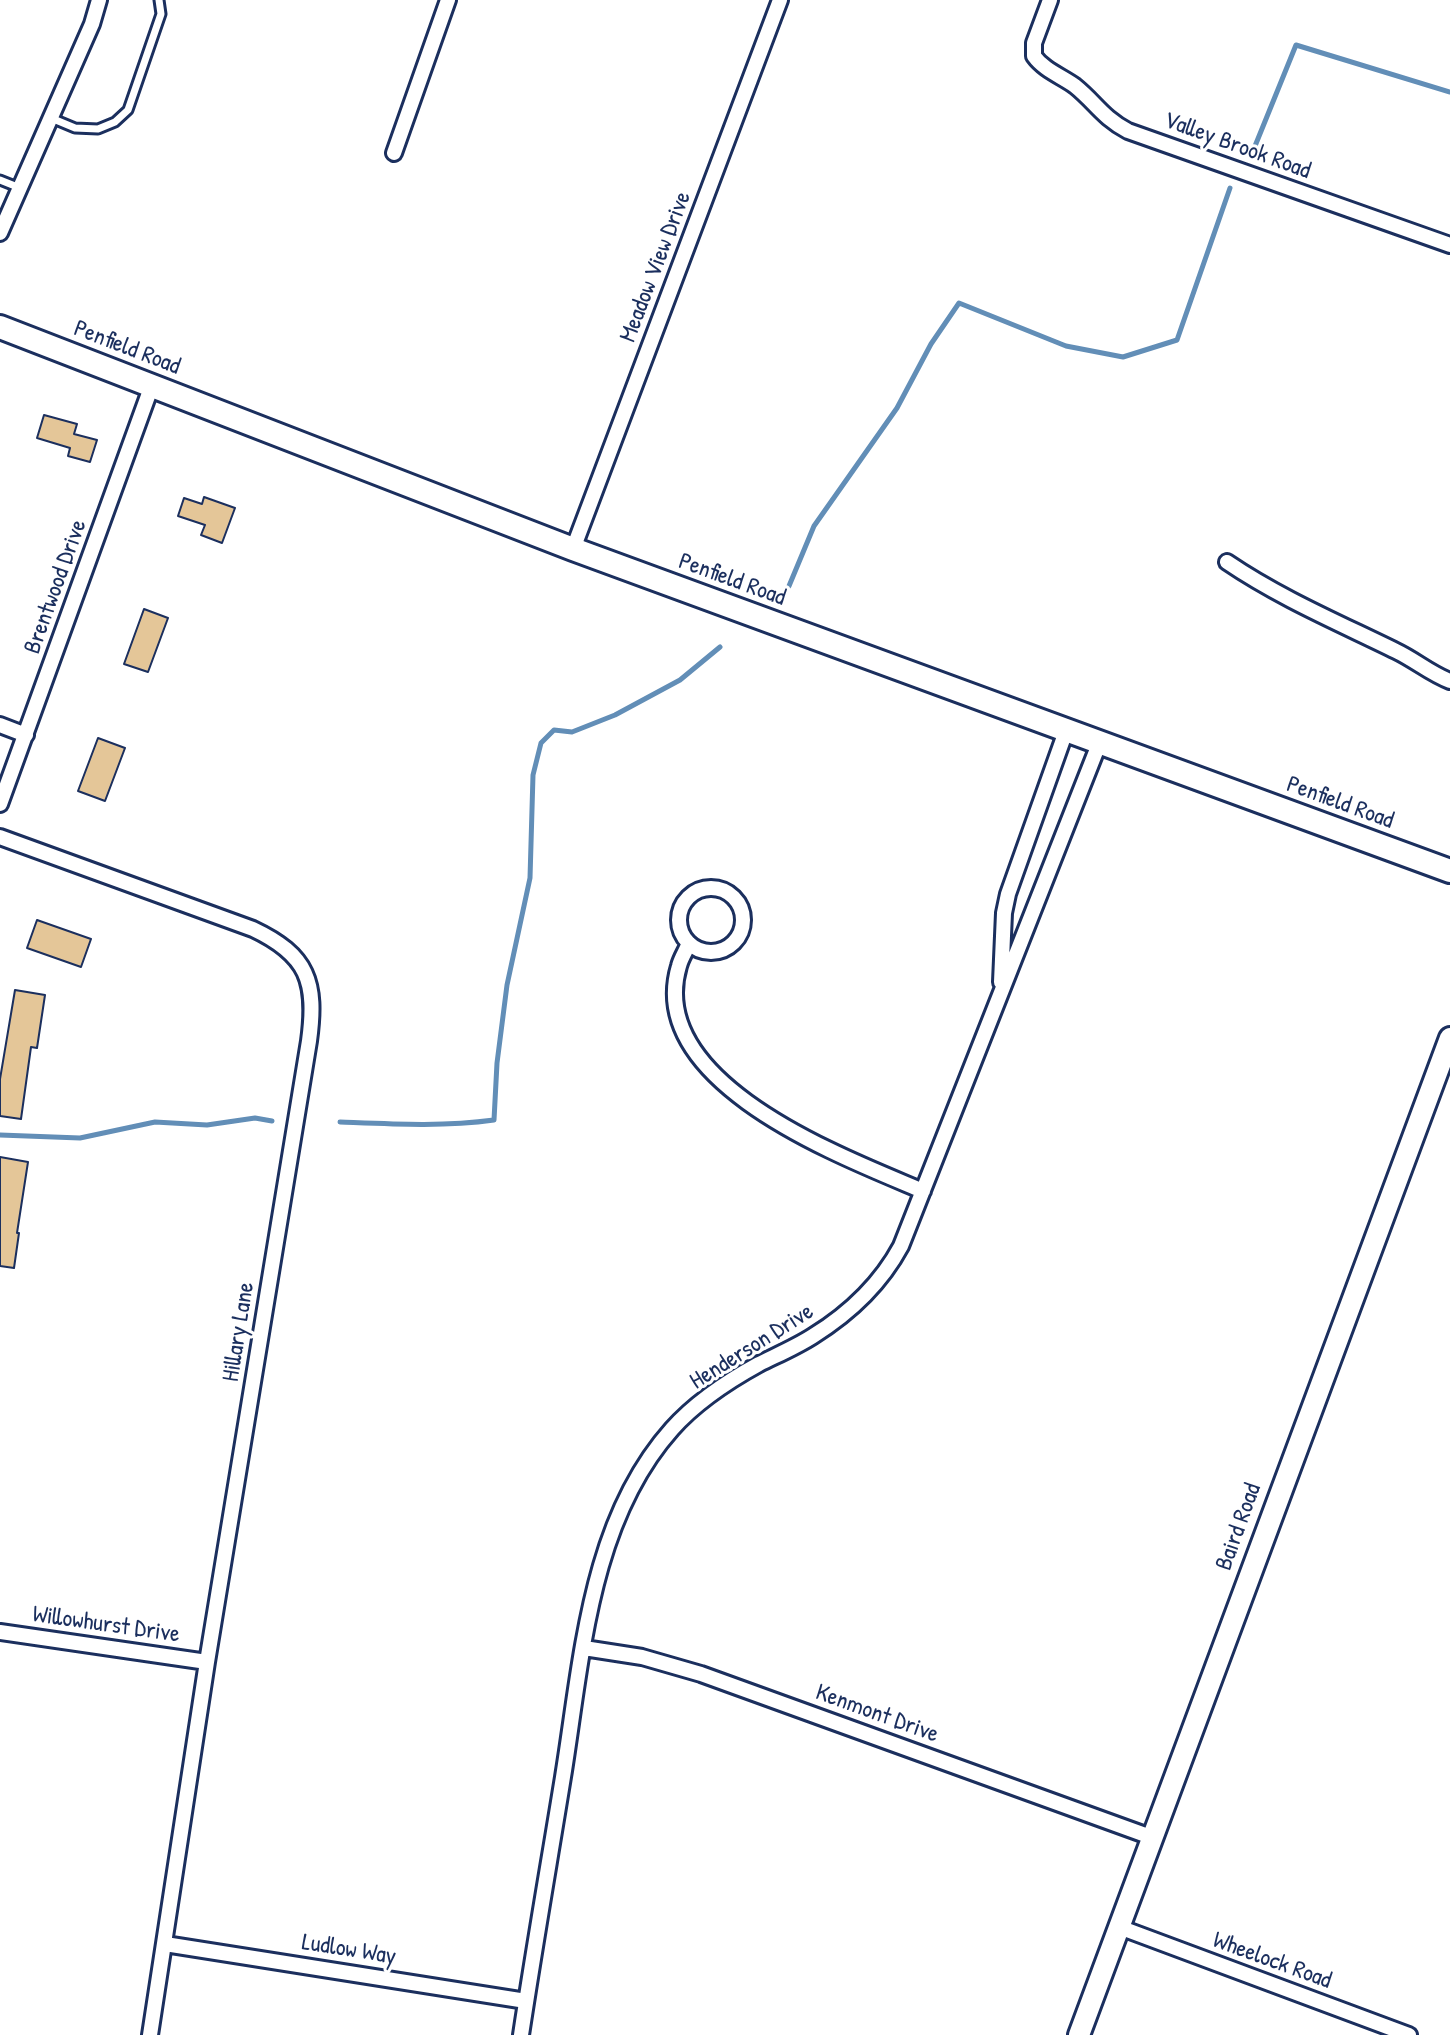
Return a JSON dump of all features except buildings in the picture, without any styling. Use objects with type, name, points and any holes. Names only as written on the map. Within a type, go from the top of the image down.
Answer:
[{"type":"main road","name":"Penfield Road","points":[[0,327],[573,549],[1450,871]]},
{"type":"street","points":[[0,233],[92,24],[99,0]]},
{"type":"street","points":[[394,153],[448,0]]},
{"type":"street","name":"Meadow View Drive","points":[[573,549],[780,0]]},
{"type":"street","name":"Valley Brook Road","points":[[1050,0],[1032,51],[1038,62],[1076,87],[1101,113],[1128,131],[1450,245]]},
{"type":"street","name":"Brentwood Drive","points":[[0,804],[152,385]]},
{"type":"street","points":[[1227,562],[1261,585],[1409,657],[1450,681]]},
{"type":"street","points":[[0,725],[26,735]]},
{"type":"street","name":"Henderson Drive","points":[[1001,994],[1004,913],[1008,894],[1066,731]]},
{"type":"street","name":"Henderson Drive","points":[[521,2035],[584,1648],[598,1579],[614,1527],[632,1488],[673,1428],[719,1389],[811,1338],[865,1296],[886,1273],[901,1246],[1099,744]]},
{"type":"street","name":"Hillary Lane","points":[[0,837],[276,940],[294,954],[305,971],[311,989],[313,1011],[309,1041],[207,1662],[150,2035]]},
{"type":"street","points":[[709,889],[729,894],[736,901],[743,920],[736,940],[718,951],[708,952],[689,943],[679,925],[683,905],[689,897],[709,889]]},
{"type":"street","points":[[689,943],[679,967],[676,996],[681,1021],[691,1046],[716,1077],[744,1100],[816,1144],[923,1191]]},
{"type":"street","name":"Baird Road","points":[[1079,2035],[1450,1038]]},
{"type":"street","name":"Willowhurst Drive","points":[[0,1632],[207,1662]]},
{"type":"street","name":"Kenmont Drive","points":[[584,1648],[642,1657],[701,1674],[1151,1837]]},
{"type":"street","name":"Wheelock Road","points":[[1119,1927],[1409,2035]]},
{"type":"street","name":"Ludlow Way","points":[[165,1944],[526,2001]]},
{"type":"lane","points":[[51,118],[75,128],[98,129],[115,122],[128,110],[161,14],[159,0]]},
{"type":"lane","points":[[0,180],[20,188]]},
{"type":"waterway","points":[[1253,151],[1296,45],[1450,92]]},
{"type":"waterway","points":[[789,586],[814,526],[897,408],[931,344],[959,303],[1066,346],[1123,357],[1177,340],[1230,188]]},
{"type":"waterway","points":[[340,1122],[436,1124],[494,1120],[497,1063],[507,985],[530,878],[533,775],[541,743],[554,730],[572,732],[615,715],[680,680],[720,647]]},
{"type":"waterway","points":[[0,1135],[80,1138],[155,1122],[207,1125],[255,1118],[272,1121]]}]
